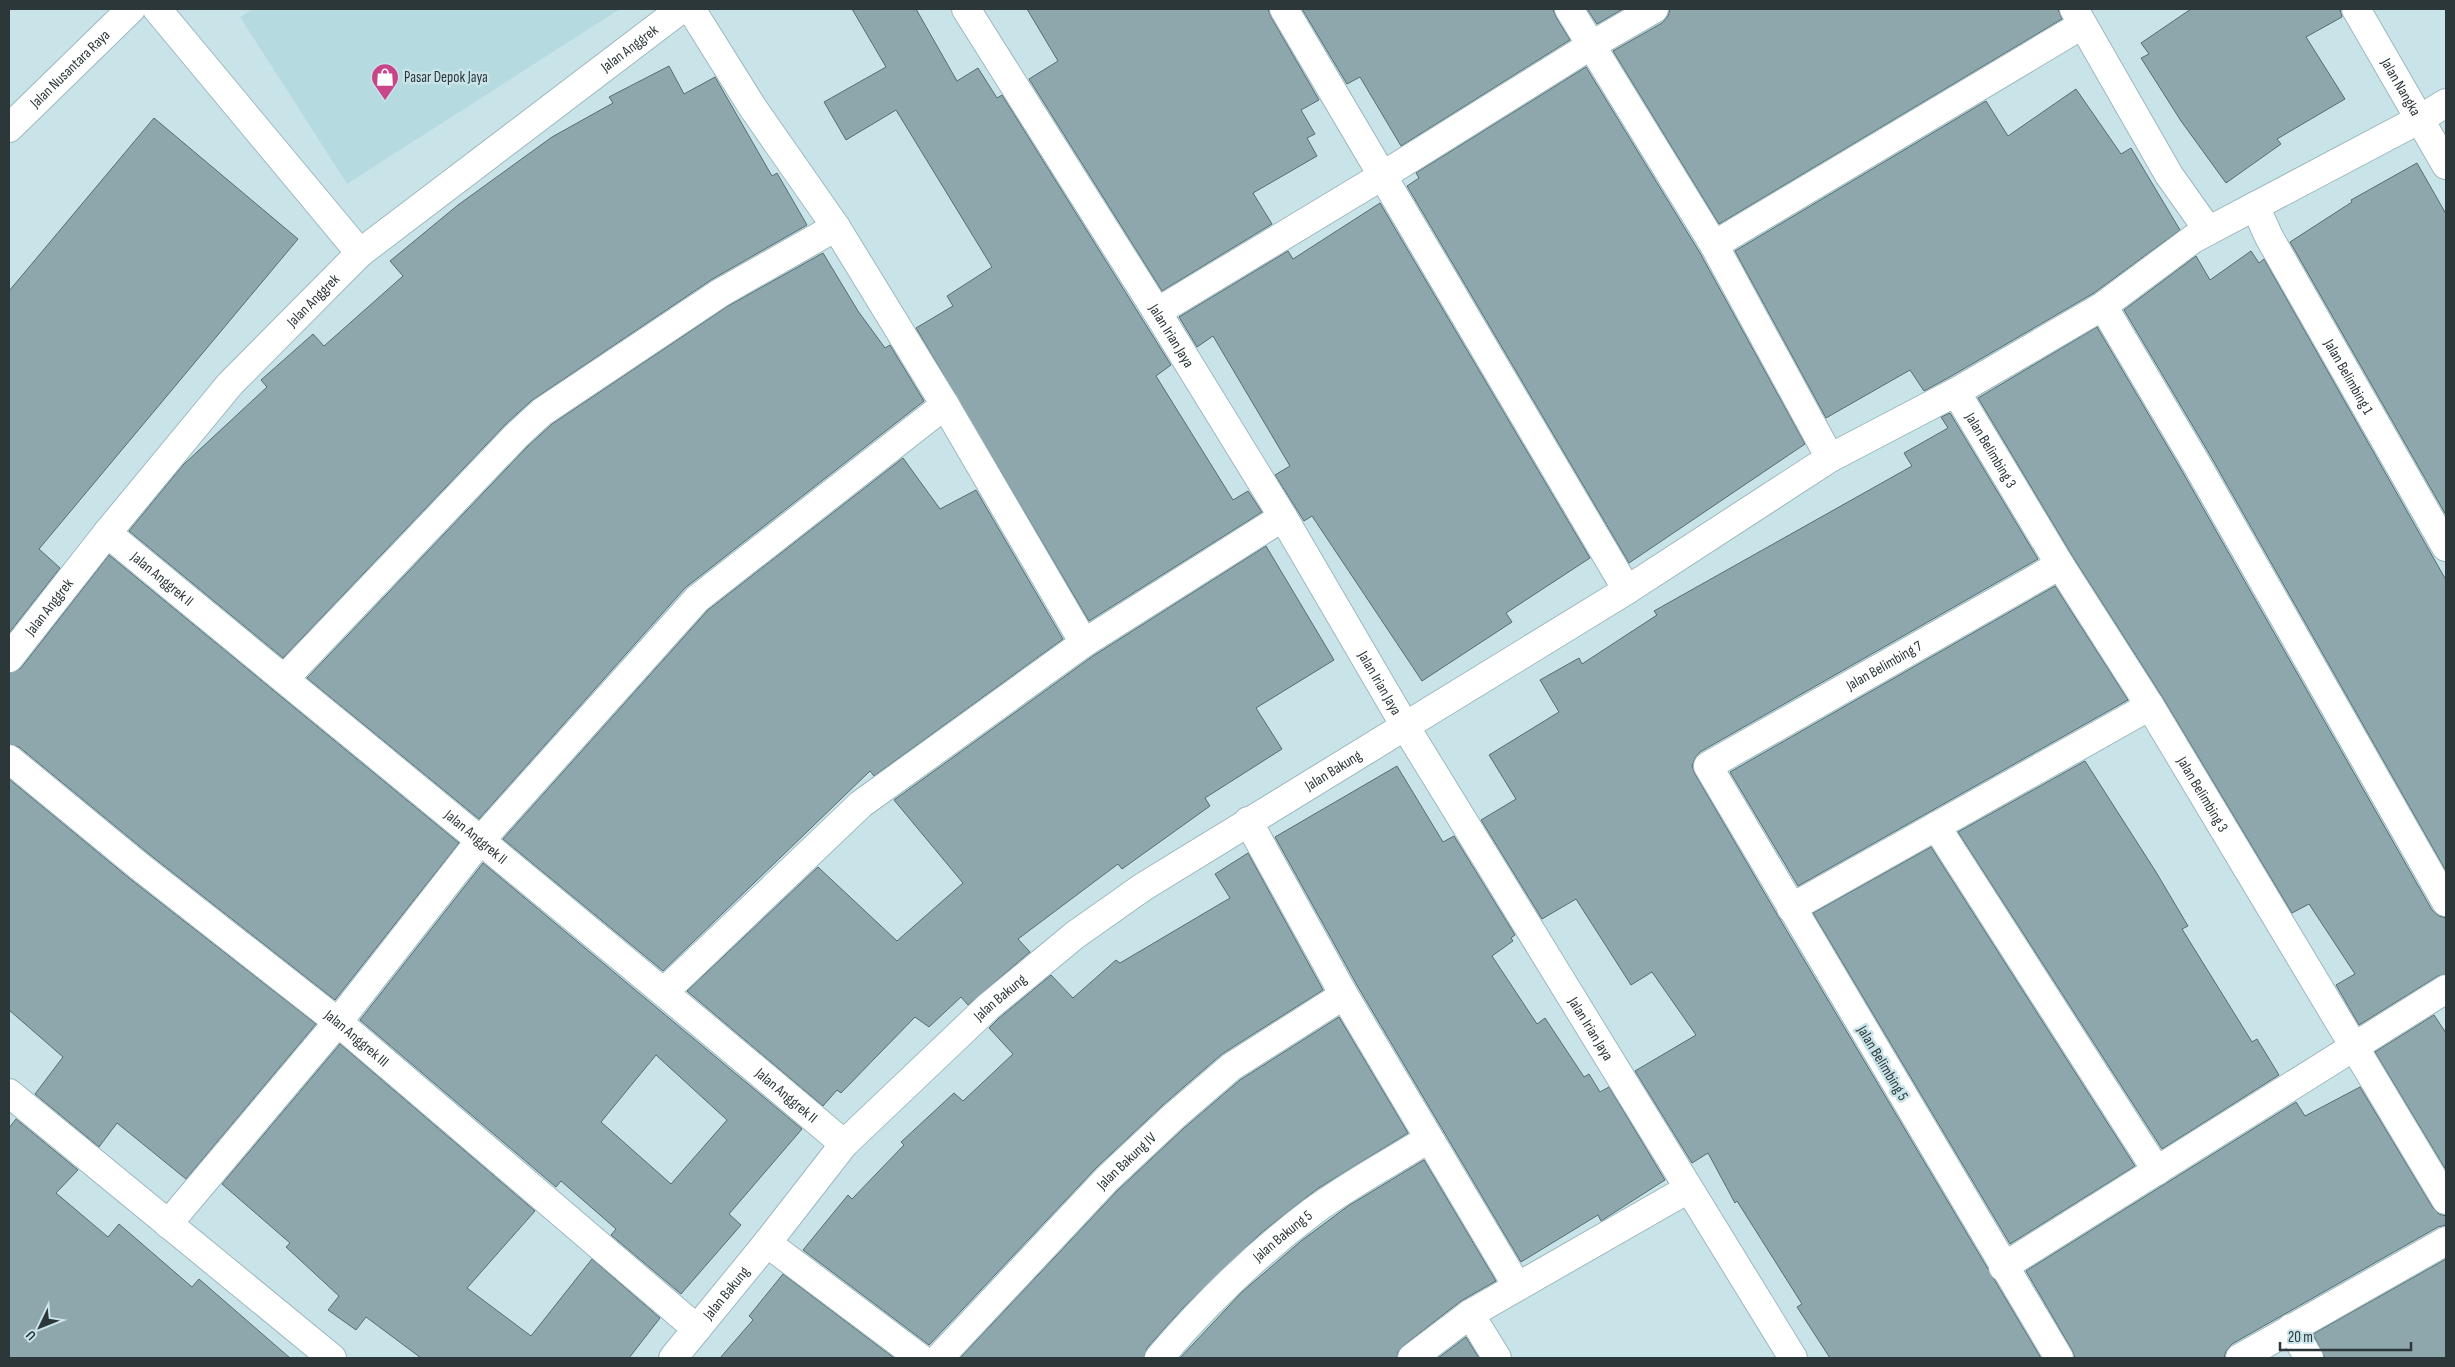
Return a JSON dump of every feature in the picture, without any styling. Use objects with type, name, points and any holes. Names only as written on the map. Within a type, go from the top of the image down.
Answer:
[{"type":"main road","name":"Jalan Nusantara Raya","points":[[9,128],[131,9]]},
{"type":"main road","points":[[157,9],[360,253]]},
{"type":"main road","name":"Jalan Anggrek","points":[[9,658],[107,532],[230,384],[360,253],[681,9]]},
{"type":"main road","points":[[691,9],[753,108],[836,227],[945,405],[1084,643]]},
{"type":"main road","name":"Jalan Irian Jaya","points":[[966,9],[1158,312],[1283,517],[1405,726],[1793,1358]]},
{"type":"main road","points":[[1284,9],[1627,590]]},
{"type":"main road","points":[[1569,9],[1714,245],[1830,458]]},
{"type":"main road","points":[[1158,312],[1382,176],[1590,46],[1654,9]]},
{"type":"main road","name":"Jalan Nangka","points":[[2356,9],[2446,165]]},
{"type":"main road","points":[[1714,245],[2078,17],[2169,175],[2208,230]]},
{"type":"main road","name":"Jalan Bakung","points":[[673,1358],[768,1243],[844,1144],[988,1007],[1075,935],[1143,887],[1627,590],[1830,458],[1956,392],[2102,306],[2208,230],[2420,119],[2446,103]]},
{"type":"main road","name":"Jalan Belimbing 1","points":[[2255,206],[2269,237],[2446,547]]},
{"type":"main road","points":[[285,678],[516,436],[542,412],[720,293],[836,227]]},
{"type":"main road","points":[[2102,306],[2196,463],[2446,902]]},
{"type":"main road","name":"Jalan Belimbing 3","points":[[1956,392],[2060,565],[2150,706],[2446,1200]]},
{"type":"main road","points":[[168,1224],[338,1022],[479,842],[697,598],[945,405]]},
{"type":"main road","points":[[665,991],[861,804],[1084,643],[1283,517]]},
{"type":"main road","name":"Jalan Anggrek II","points":[[107,532],[285,678],[479,842],[665,991],[844,1144]]},
{"type":"main road","name":"Jalan Belimbing 7","points":[[1708,766],[2060,565]]},
{"type":"main road","points":[[1791,908],[2150,706]]},
{"type":"main road","name":"Jalan Anggrek III","points":[[9,759],[139,866],[338,1022],[697,1329]]},
{"type":"main road","name":"Jalan Belimbing 5","points":[[1708,766],[2003,1267],[2059,1358]]},
{"type":"main road","points":[[1248,821],[1344,995],[1517,1286]]},
{"type":"main road","points":[[1936,826],[2157,1171]]},
{"type":"main road","points":[[2003,1267],[2446,989]]},
{"type":"main road","name":"Jalan Bakung IV","points":[[938,1358],[1107,1178],[1173,1117],[1231,1067],[1344,995]]},
{"type":"main road","points":[[9,1093],[332,1358]]},
{"type":"main road","name":"Jalan Bakung 5","points":[[1159,1358],[1196,1315],[1253,1259],[1314,1210],[1428,1139]]},
{"type":"main road","points":[[1412,1358],[1470,1314],[1688,1189]]},
{"type":"main road","points":[[2240,1358],[2446,1240]]},
{"type":"main road","points":[[768,1243],[920,1358]]},
{"type":"main road","points":[[1470,1314],[1497,1358]]},
{"type":"main road","points":[[2291,1328],[2309,1358]]},
{"type":"shaded area","name":"Pasar Depok Jaya","points":[[253,9],[620,9],[347,184],[240,17]]},
{"type":"building","points":[[852,9],[916,9],[957,81],[978,68],[997,98],[1002,95],[1171,365],[1156,376],[1233,500],[1248,491],[1262,512],[1089,621],[916,328],[953,306],[947,296],[992,267],[896,110],[846,140],[824,102],[886,67]]},
{"type":"building","points":[[1027,9],[1268,9],[1319,100],[1301,110],[1315,134],[1307,138],[1317,156],[1253,193],[1272,224],[1162,291],[1029,79],[1058,61]]},
{"type":"building","points":[[1302,9],[1553,9],[1570,40],[1401,146],[1360,77],[1347,84]]},
{"type":"building","points":[[1587,9],[1623,9],[1597,24]]},
{"type":"building","points":[[1670,9],[2058,9],[2062,19],[1719,224],[1613,51],[1662,23],[1668,16]]},
{"type":"building","points":[[2191,9],[2340,9],[2342,17],[2306,37],[2345,99],[2277,139],[2281,144],[2226,183],[2181,121],[2141,58],[2149,54],[2141,43]]},
{"type":"building","points":[[669,66],[684,94],[715,77],[772,176],[777,173],[807,225],[711,280],[531,401],[505,425],[283,658],[129,531],[183,465],[267,387],[261,380],[313,334],[324,346],[403,276],[390,261],[458,205],[552,137],[613,103],[609,97]]},
{"type":"building","points":[[1586,67],[1700,253],[1805,444],[1629,563],[1407,186],[1419,178],[1416,173]]},
{"type":"building","points":[[2076,89],[2121,154],[2131,148],[2180,230],[2094,293],[1924,391],[1910,370],[1826,418],[1735,251],[1986,101],[2008,136]]},
{"type":"building","points":[[154,118],[298,239],[39,549],[60,568],[9,633],[9,291]]},
{"type":"building","points":[[2417,163],[2446,214],[2446,515],[2290,242],[2352,202],[2351,200]]},
{"type":"building","points":[[1380,203],[1590,558],[1506,613],[1512,622],[1422,681],[1312,516],[1304,521],[1275,475],[1290,466],[1213,336],[1197,347],[1179,317],[1288,251],[1293,259]]},
{"type":"building","points":[[2251,251],[2259,263],[2264,259],[2446,580],[2446,871],[2210,455],[2124,310],[2196,256],[2210,280]]},
{"type":"building","points":[[823,253],[858,311],[885,348],[890,345],[924,401],[685,588],[479,819],[307,678],[527,447],[552,424],[728,306]]},
{"type":"building","points":[[2097,327],[2182,471],[2432,910],[2439,916],[2446,918],[2446,974],[2438,976],[2359,1025],[2336,985],[2355,974],[2309,904],[2292,913],[2163,698],[2073,557],[1978,398]]},
{"type":"building","points":[[1950,413],[2038,559],[1700,752],[1692,766],[1778,916],[2041,1358],[1830,1358],[1797,1307],[1802,1304],[1737,1201],[1735,1203],[1708,1153],[1692,1163],[1635,1071],[1696,1035],[1652,972],[1631,985],[1576,899],[1542,919],[1481,820],[1516,799],[1489,755],[1559,712],[1540,680],[1579,658],[1582,664],[1657,615],[1654,611],[1912,466],[1904,453],[1948,428],[1941,417]]},
{"type":"building","points":[[903,458],[940,509],[976,490],[1063,639],[874,776],[870,771],[663,971],[503,839],[708,610]]},
{"type":"building","points":[[1266,546],[1334,660],[1256,708],[1282,749],[1205,798],[1210,806],[1122,869],[1118,864],[1018,939],[1030,952],[968,1005],[961,997],[929,1027],[915,1017],[841,1093],[837,1090],[823,1106],[687,991],[818,867],[897,941],[963,883],[894,800],[1093,656]]},
{"type":"building","points":[[109,555],[459,843],[335,1000],[149,854],[19,747],[9,744],[9,673],[21,668]]},
{"type":"building","points":[[2055,586],[2128,700],[1798,886],[1730,772]]},
{"type":"building","points":[[2085,761],[2188,926],[2182,929],[2252,1042],[2257,1039],[2279,1075],[2162,1149],[1958,832]]},
{"type":"building","points":[[1397,766],[1443,842],[1454,836],[1515,935],[1511,938],[1513,941],[1492,956],[1537,1024],[1545,1018],[1584,1077],[1589,1074],[1600,1092],[1609,1087],[1665,1180],[1601,1221],[1598,1215],[1521,1262],[1358,987],[1275,837]]},
{"type":"building","points":[[9,779],[129,878],[316,1024],[186,1179],[117,1123],[99,1147],[35,1094],[63,1057],[9,1010]]},
{"type":"building","points":[[1931,847],[2135,1166],[2010,1244],[1813,913]]},
{"type":"building","points":[[1248,853],[1323,990],[1222,1054],[1163,1105],[1096,1168],[929,1345],[803,1250],[848,1195],[852,1199],[904,1145],[901,1142],[954,1093],[963,1101],[1013,1054],[989,1028],[998,1019],[1051,975],[1073,998],[1116,960],[1120,963],[1230,898],[1215,874]]},
{"type":"building","points":[[483,863],[802,1129],[729,1214],[741,1225],[681,1294],[611,1235],[616,1229],[561,1181],[556,1187],[360,1020]],"holes":[[[656,1055],[727,1120],[671,1184],[601,1122]]]},
{"type":"building","points":[[2434,1015],[2446,1033],[2446,1170],[2375,1052]]},
{"type":"building","points":[[1339,1017],[1408,1133],[1317,1189],[1261,1233],[1183,1308],[1147,1348],[1144,1358],[960,1358],[1118,1190],[1183,1129],[1240,1080]]},
{"type":"building","points":[[340,1044],[535,1211],[467,1288],[531,1336],[592,1259],[660,1318],[629,1358],[421,1358],[366,1317],[356,1330],[328,1310],[339,1296],[286,1247],[290,1243],[222,1184]]},
{"type":"building","points":[[2360,1087],[2433,1208],[2439,1214],[2446,1216],[2446,1225],[2438,1227],[2232,1344],[2226,1351],[2224,1358],[2075,1358],[2026,1271],[2296,1102],[2305,1116]]},
{"type":"building","points":[[16,1119],[78,1170],[56,1193],[108,1237],[119,1224],[192,1287],[199,1279],[290,1358],[9,1358],[9,1128]]},
{"type":"building","points":[[1424,1160],[1496,1281],[1461,1301],[1403,1346],[1398,1352],[1397,1358],[1180,1358],[1242,1292],[1301,1241],[1348,1206]]},
{"type":"building","points":[[2446,1259],[2446,1358],[2325,1358],[2313,1334]]},
{"type":"building","points":[[783,1274],[894,1358],[720,1358],[753,1320],[749,1316]]},
{"type":"building","points":[[1466,1337],[1479,1358],[1438,1358]]},
{"type":"place","name":"Pasar Depok Jaya","points":[[385,101]]}]
